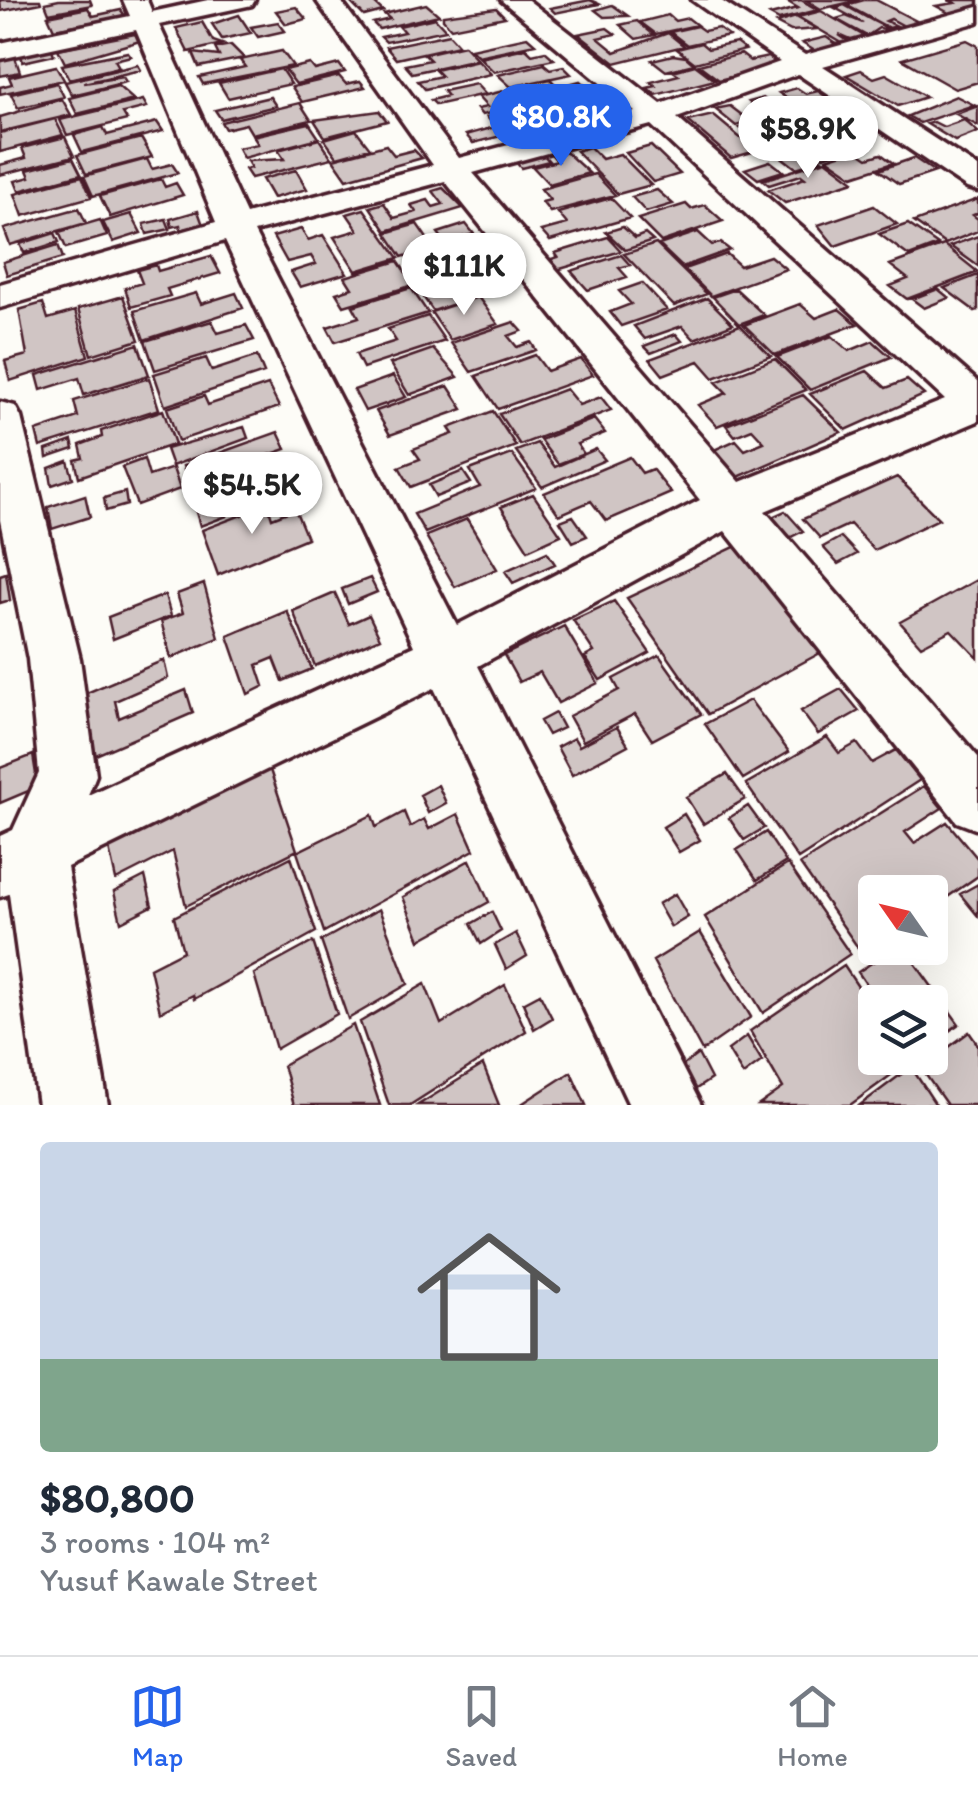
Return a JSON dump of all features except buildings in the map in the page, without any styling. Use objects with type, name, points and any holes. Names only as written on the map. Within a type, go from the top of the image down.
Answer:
[{"type":"street","points":[[0,51],[140,11],[243,0]]},
{"type":"street","points":[[328,0],[451,168],[978,801]]},
{"type":"street","points":[[17,860],[445,657],[730,506],[977,404],[657,115],[513,0]]},
{"type":"street","points":[[704,0],[978,181]]},
{"type":"street","points":[[912,8],[978,43]]},
{"type":"street","points":[[140,11],[235,227],[666,1105]]},
{"type":"street","points":[[0,296],[235,227],[657,115],[801,64],[978,14]]},
{"type":"street","points":[[0,418],[54,659],[68,774],[17,860],[73,1105]]}]
